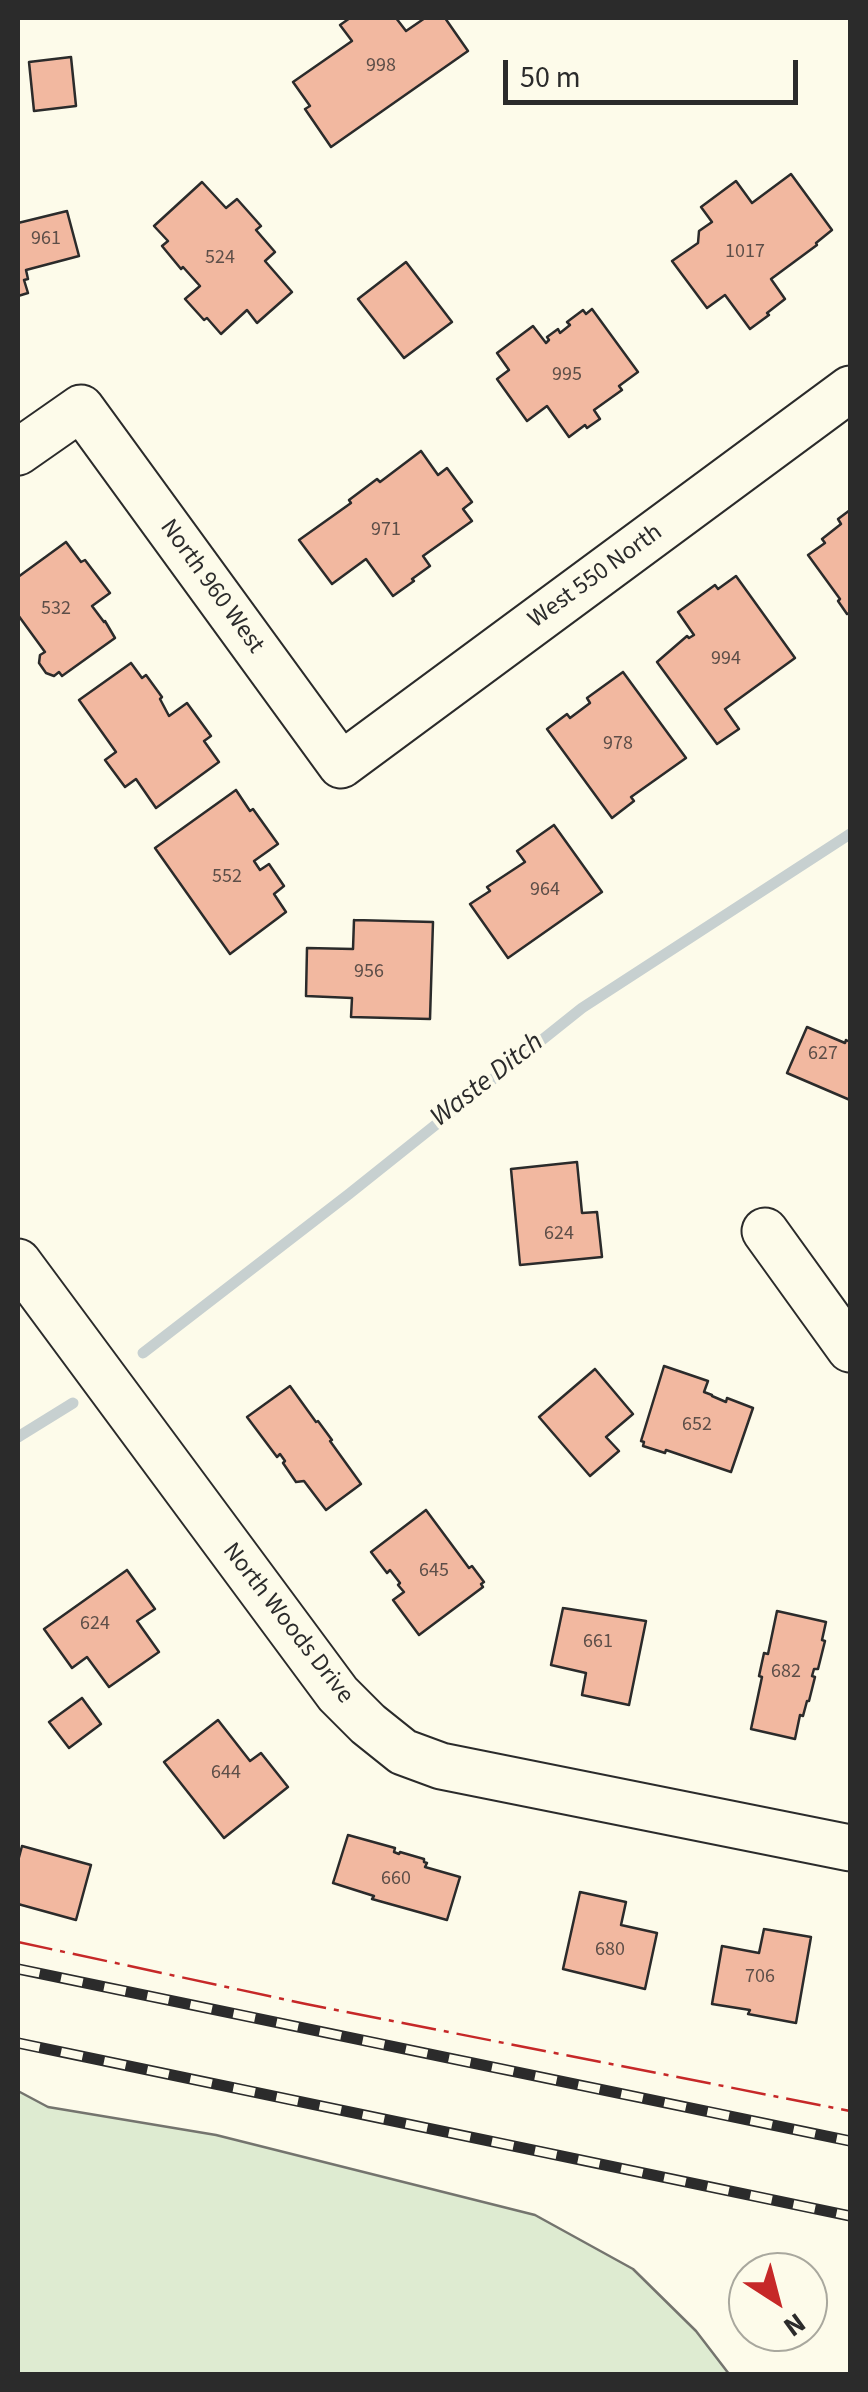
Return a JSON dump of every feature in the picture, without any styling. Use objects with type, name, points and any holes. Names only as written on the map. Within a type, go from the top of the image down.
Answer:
[{"type":"street","name":"West 550 North","points":[[341,766],[850,389]]},
{"type":"street","name":"North 960 West","points":[[18,452],[81,408],[341,766]]},
{"type":"street","points":[[765,1231],[850,1349]]},
{"type":"street","name":"North Woods Drive","points":[[18,1262],[338,1694],[403,1752],[441,1766],[850,1848]]},
{"type":"green space","points":[[18,2091],[48,2107],[216,2135],[535,2215],[633,2269],[696,2331],[729,2374],[18,2374]]},
{"type":"building","points":[[350,18],[396,18],[406,31],[425,18],[445,18],[468,51],[331,147],[305,109],[310,106],[293,82],[352,41],[340,25]]},
{"type":"building","points":[[71,57],[76,106],[34,111],[29,62]]},
{"type":"building","points":[[791,174],[832,230],[771,279],[785,299],[750,329],[725,295],[707,308],[672,261],[698,243],[699,231],[712,222],[701,207],[736,181],[752,203]]},
{"type":"building","points":[[202,182],[226,208],[237,199],[261,226],[256,230],[275,252],[265,261],[292,292],[257,323],[247,310],[221,334],[185,299],[200,286],[162,246],[168,241],[154,226]]},
{"type":"building","points":[[67,211],[79,256],[26,270],[28,293],[18,296],[18,223]]},
{"type":"building","points":[[406,262],[452,322],[404,358],[358,299]]},
{"type":"building","points":[[592,309],[638,372],[619,386],[622,390],[594,410],[600,419],[569,437],[547,406],[527,421],[497,379],[509,370],[497,353],[533,326],[546,343],[547,337],[558,329],[560,333],[583,310],[586,314]]},
{"type":"building","points":[[421,451],[438,475],[447,468],[472,502],[463,509],[472,521],[423,556],[430,566],[393,596],[366,559],[332,584],[299,540],[377,479],[380,482]]},
{"type":"building","points":[[850,510],[847,614],[808,555],[825,543],[822,539],[841,524],[838,519]]},
{"type":"building","points":[[66,542],[110,593],[92,606],[115,638],[62,676],[59,672],[54,676],[39,663],[45,652],[18,615],[18,577]]},
{"type":"building","points":[[736,576],[795,658],[725,709],[739,729],[717,744],[657,662],[687,636],[694,635],[678,612],[715,585],[718,589]]},
{"type":"building","points":[[131,663],[162,697],[169,716],[187,703],[211,736],[204,741],[219,762],[156,808],[136,779],[125,787],[105,760],[116,752],[79,700]]},
{"type":"building","points":[[623,672],[686,758],[631,797],[634,801],[612,818],[547,729],[590,703],[587,698]]},
{"type":"building","points":[[236,790],[278,844],[254,861],[260,870],[269,864],[284,886],[274,894],[286,912],[230,954],[155,848]]},
{"type":"building","points":[[554,825],[602,892],[508,958],[470,904],[490,891],[487,887],[525,862],[517,851]]},
{"type":"building","points":[[354,920],[433,922],[430,1019],[351,1017],[352,998],[306,996],[307,948],[353,949]]},
{"type":"building","points":[[807,1027],[850,1042],[850,1100],[787,1073]]},
{"type":"building","points":[[577,1162],[582,1213],[597,1212],[602,1257],[520,1265],[511,1169]]},
{"type":"building","points":[[664,1366],[708,1381],[704,1392],[712,1396],[753,1408],[731,1472],[643,1446],[641,1441]]},
{"type":"building","points":[[595,1369],[633,1414],[606,1437],[619,1451],[590,1476],[539,1417]]},
{"type":"building","points":[[290,1386],[361,1484],[326,1510],[304,1481],[296,1482],[280,1454],[277,1457],[247,1417]]},
{"type":"building","points":[[426,1510],[484,1582],[483,1587],[419,1635],[393,1600],[404,1592],[400,1583],[371,1552]]},
{"type":"building","points":[[127,1570],[155,1609],[137,1621],[159,1652],[109,1687],[87,1657],[72,1668],[44,1629]]},
{"type":"building","points":[[563,1608],[646,1621],[629,1705],[582,1695],[586,1673],[551,1665]]},
{"type":"building","points":[[777,1611],[826,1622],[818,1669],[814,1669],[809,1701],[803,1716],[800,1715],[795,1739],[751,1729],[764,1653],[768,1654]]},
{"type":"building","points":[[82,1698],[101,1724],[69,1748],[49,1722]]},
{"type":"building","points":[[218,1720],[250,1761],[261,1753],[288,1787],[224,1838],[164,1762]]},
{"type":"building","points":[[348,1835],[395,1848],[394,1852],[399,1854],[424,1859],[425,1867],[460,1877],[447,1920],[372,1899],[374,1896],[333,1883]]},
{"type":"building","points":[[22,1846],[91,1865],[76,1920],[18,1904]]},
{"type":"building","points":[[580,1892],[626,1902],[621,1925],[657,1933],[645,1989],[563,1969]]},
{"type":"building","points":[[764,1929],[811,1937],[796,2023],[712,2004],[722,1946],[759,1953]]},
{"type":"waterway","name":"Waste Ditch","points":[[143,1353],[582,1008],[850,834]]},
{"type":"waterway","name":"Waste Ditch","points":[[18,1437],[73,1403]]},
{"type":"railway","points":[[18,1969],[850,2141]]},
{"type":"railway","points":[[18,2043],[850,2216]]},
{"type":"power","points":[[18,1942],[306,2004],[850,2111]]}]
